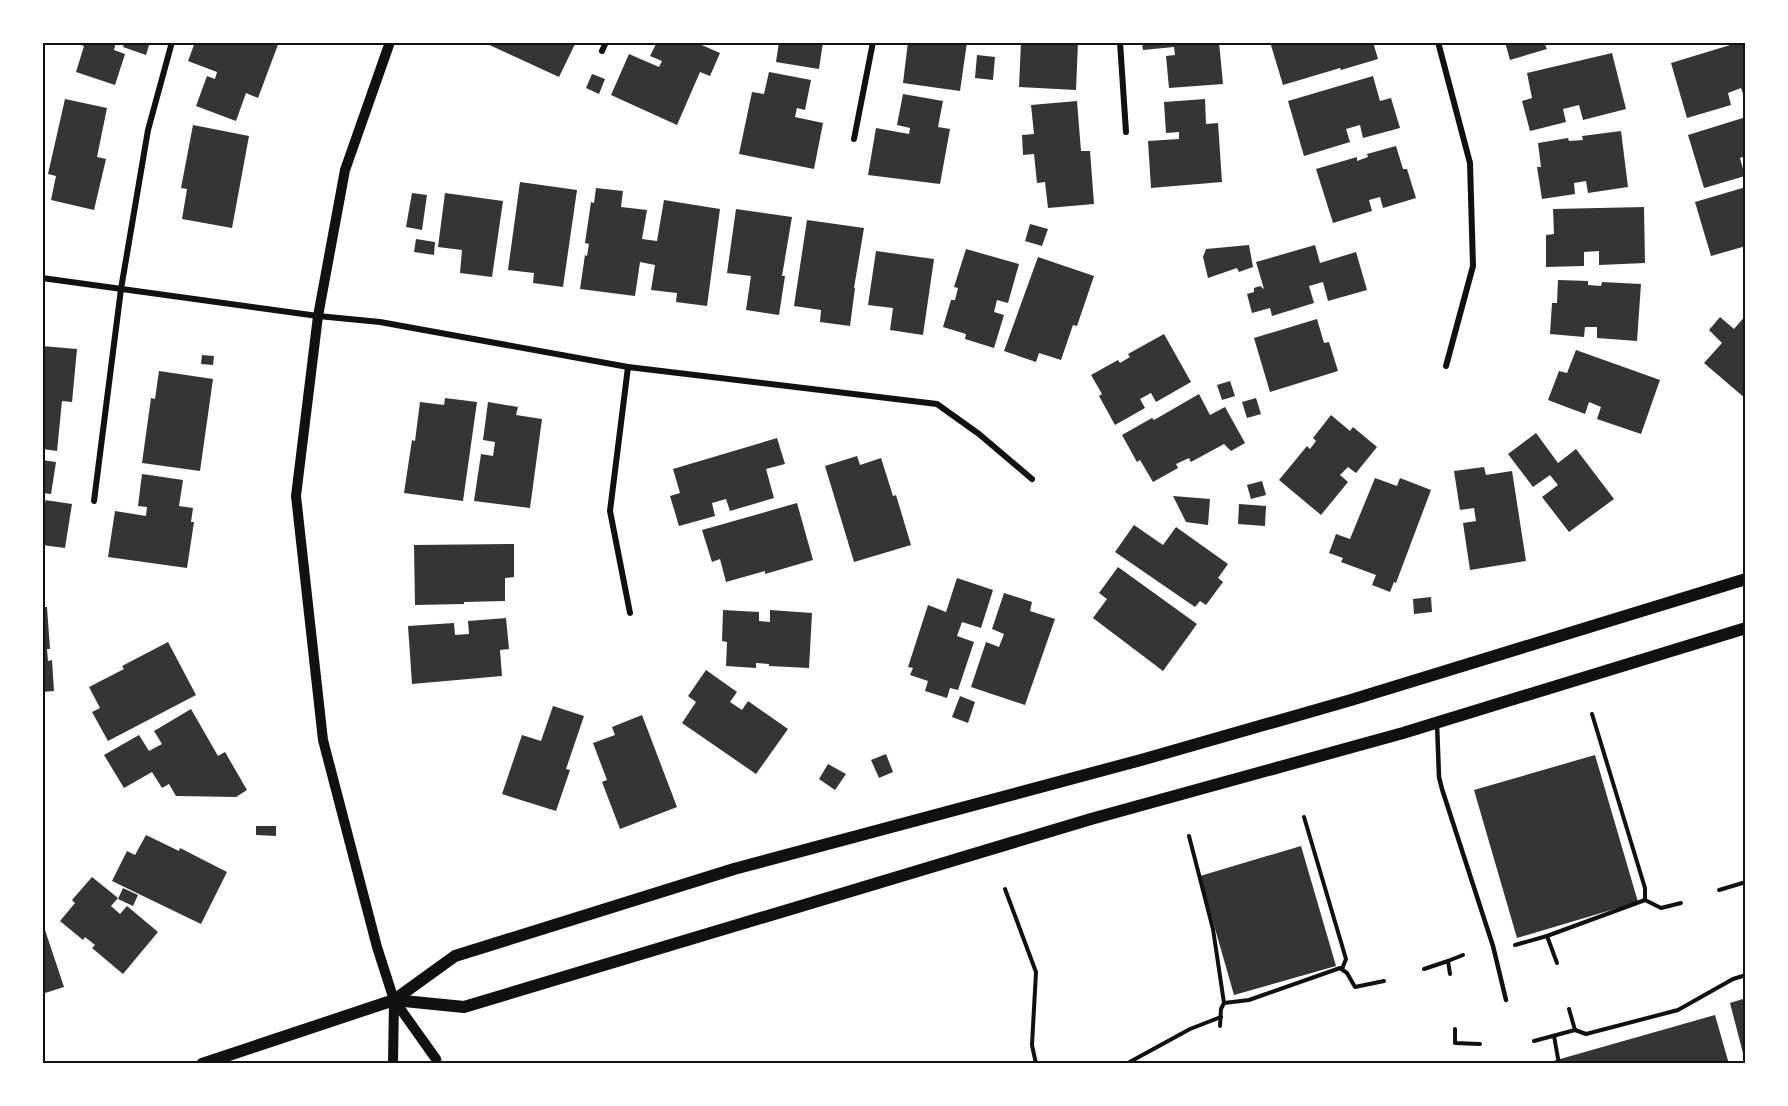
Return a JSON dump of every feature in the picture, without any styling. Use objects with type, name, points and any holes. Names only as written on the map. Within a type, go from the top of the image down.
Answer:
[{"type":"main road","points":[[202,1064],[394,1000],[454,956],[734,869],[1141,760],[1351,700],[1746,579]]},
{"type":"main road","points":[[394,1000],[464,1007],[1091,819],[1437,723],[1746,628]]},
{"type":"street","points":[[94,501],[121,289],[148,130],[172,42]]},
{"type":"street","points":[[390,42],[345,170],[318,316],[296,496],[323,740],[377,947],[394,1000],[436,1059],[437,1064]]},
{"type":"street","points":[[602,51],[606,42]]},
{"type":"street","points":[[854,139],[873,42]]},
{"type":"street","points":[[1120,42],[1126,132]]},
{"type":"street","points":[[1438,42],[1470,163],[1473,266],[1446,366]]},
{"type":"street","points":[[42,278],[318,316],[381,322],[628,367],[937,404],[978,434],[1032,479]]},
{"type":"street","points":[[628,367],[610,511],[630,613]]},
{"type":"street","points":[[393,1064],[394,1000]]},
{"type":"lane","points":[[1437,723],[1439,777],[1493,946],[1506,1000]]},
{"type":"path","points":[[1592,714],[1645,888],[1645,900]]},
{"type":"path","points":[[1224,1003],[1249,1000],[1342,969],[1346,959],[1304,817]]},
{"type":"path","points":[[1189,836],[1214,929],[1224,1003],[1221,1009],[1220,1026]]},
{"type":"path","points":[[1719,890],[1746,882]]},
{"type":"path","points":[[1005,889],[1036,972],[1032,1045],[1036,1064]]},
{"type":"path","points":[[1515,945],[1547,936],[1645,900],[1661,908],[1682,903]]},
{"type":"path","points":[[1547,936],[1557,963]]},
{"type":"path","points":[[1424,969],[1463,955]]},
{"type":"path","points":[[1448,961],[1450,974]]},
{"type":"path","points":[[1342,969],[1355,987],[1384,981]]},
{"type":"path","points":[[1534,1041],[1575,1030],[1586,1034],[1678,1010],[1733,979],[1746,975]]},
{"type":"path","points":[[1569,1009],[1575,1030]]},
{"type":"path","points":[[1126,1064],[1190,1029],[1221,1017]]},
{"type":"path","points":[[1455,1029],[1455,1043],[1480,1044]]},
{"type":"path","points":[[1554,1036],[1559,1064]]},
{"type":"building","points":[[73,42],[116,42],[114,50],[125,54],[115,85],[76,72],[84,46]]},
{"type":"building","points":[[118,42],[150,42],[146,55],[123,47],[124,44]]},
{"type":"building","points":[[195,42],[279,42],[258,98],[246,93],[236,121],[196,106],[207,76],[215,79],[217,72],[188,61]]},
{"type":"building","points":[[483,42],[576,42],[559,77]]},
{"type":"building","points":[[657,42],[695,42],[720,53],[710,76],[700,72],[677,125],[611,95],[629,54],[659,67],[662,61],[650,56]]},
{"type":"building","points":[[779,42],[823,42],[819,69],[776,62]]},
{"type":"building","points":[[908,42],[967,42],[960,91],[903,83]]},
{"type":"building","points":[[1021,42],[1078,42],[1076,90],[1019,87]]},
{"type":"building","points":[[1142,42],[1219,42],[1223,84],[1169,88],[1166,56],[1175,55],[1174,47],[1143,50]]},
{"type":"building","points":[[1270,42],[1373,42],[1378,59],[1283,85]]},
{"type":"building","points":[[1505,42],[1544,42],[1547,49],[1510,60]]},
{"type":"building","points":[[1746,42],[1746,102],[1741,88],[1728,93],[1731,105],[1687,118],[1671,63]]},
{"type":"building","points":[[1612,53],[1626,109],[1583,120],[1579,105],[1563,109],[1566,122],[1530,131],[1522,101],[1532,98],[1527,73]]},
{"type":"building","points":[[977,55],[995,57],[993,80],[975,78]]},
{"type":"building","points":[[769,72],[811,80],[805,110],[797,108],[795,117],[823,123],[814,169],[739,154],[752,92],[764,94]]},
{"type":"building","points":[[592,74],[605,79],[599,94],[586,88]]},
{"type":"building","points":[[1373,76],[1380,101],[1391,98],[1400,128],[1363,138],[1360,125],[1346,129],[1350,142],[1304,156],[1288,101]]},
{"type":"building","points":[[903,94],[943,101],[938,127],[950,129],[940,184],[868,175],[876,128],[909,134],[910,128],[897,125]]},
{"type":"building","points":[[65,99],[107,108],[97,157],[106,159],[94,210],[51,200],[56,176],[48,174]]},
{"type":"building","points":[[1205,99],[1206,124],[1218,123],[1222,182],[1151,188],[1148,141],[1179,139],[1179,132],[1166,133],[1164,102]]},
{"type":"building","points":[[1077,101],[1081,151],[1090,151],[1094,204],[1048,208],[1045,182],[1037,183],[1034,154],[1023,155],[1022,135],[1034,134],[1031,105]]},
{"type":"building","points":[[1746,117],[1746,156],[1740,158],[1745,176],[1704,188],[1688,135]]},
{"type":"building","points":[[193,125],[249,136],[232,228],[182,219],[187,189],[181,188]]},
{"type":"building","points":[[1621,131],[1628,187],[1588,193],[1586,181],[1574,183],[1575,194],[1542,199],[1537,167],[1541,167],[1538,143],[1568,138],[1569,141],[1583,140],[1582,136]]},
{"type":"building","points":[[1396,146],[1403,169],[1407,169],[1416,198],[1383,208],[1380,197],[1369,200],[1372,211],[1333,223],[1316,169],[1357,157],[1357,161],[1368,157],[1367,154]]},
{"type":"building","points":[[520,182],[577,190],[563,287],[533,283],[534,273],[508,270]]},
{"type":"building","points":[[1746,187],[1746,246],[1711,256],[1695,202]]},
{"type":"building","points":[[596,188],[623,191],[621,207],[647,210],[642,239],[657,241],[664,200],[720,209],[707,306],[676,302],[677,293],[651,290],[655,265],[640,262],[635,296],[580,289],[589,244],[585,243],[591,202],[594,203]]},
{"type":"building","points":[[412,193],[427,195],[422,230],[406,227]]},
{"type":"building","points":[[445,193],[503,201],[492,277],[460,273],[462,250],[438,247]]},
{"type":"building","points":[[1644,207],[1645,263],[1599,265],[1599,251],[1584,252],[1584,266],[1546,267],[1546,235],[1554,234],[1553,209]]},
{"type":"building","points":[[736,209],[792,217],[782,276],[785,276],[779,315],[746,310],[751,276],[727,273]]},
{"type":"building","points":[[807,220],[864,228],[850,326],[820,322],[821,310],[794,306]]},
{"type":"building","points":[[1030,224],[1048,229],[1042,246],[1025,241]]},
{"type":"building","points":[[416,239],[435,242],[434,255],[414,252]]},
{"type":"building","points":[[1249,245],[1253,267],[1239,272],[1237,268],[1208,278],[1203,257],[1206,249]]},
{"type":"building","points":[[1315,245],[1320,263],[1356,252],[1367,290],[1328,301],[1323,282],[1309,286],[1314,303],[1272,316],[1270,308],[1252,313],[1247,294],[1254,292],[1254,288],[1260,286],[1264,289],[1256,262]]},
{"type":"building","points":[[966,249],[1019,264],[1008,303],[997,300],[994,312],[1004,315],[994,348],[965,339],[966,334],[943,327],[951,300],[955,300],[958,288],[954,287]]},
{"type":"building","points":[[876,251],[934,259],[923,335],[890,330],[893,308],[868,305]]},
{"type":"building","points":[[1038,257],[1094,276],[1077,326],[1073,325],[1061,360],[1039,353],[1036,362],[1004,351]]},
{"type":"building","points":[[1558,280],[1588,281],[1588,285],[1601,286],[1602,282],[1641,284],[1637,341],[1597,338],[1597,327],[1585,327],[1584,337],[1550,334],[1552,303],[1557,303]]},
{"type":"building","points":[[1746,315],[1746,399],[1704,363],[1722,343],[1709,330],[1720,317],[1734,329]]},
{"type":"building","points":[[1317,319],[1324,343],[1329,342],[1338,371],[1270,392],[1254,338]]},
{"type":"building","points":[[1164,334],[1191,382],[1156,402],[1151,393],[1140,399],[1145,408],[1115,425],[1099,396],[1102,394],[1091,375],[1118,360],[1120,363],[1130,357],[1128,354]]},
{"type":"building","points":[[42,346],[77,349],[72,402],[62,401],[57,451],[42,449]]},
{"type":"building","points":[[1576,350],[1660,380],[1641,434],[1597,419],[1601,407],[1589,402],[1585,414],[1548,400],[1559,371],[1567,373]]},
{"type":"building","points":[[202,355],[214,356],[213,365],[201,364]]},
{"type":"building","points":[[159,371],[213,379],[200,471],[142,463],[151,398],[155,399]]},
{"type":"building","points":[[1230,381],[1235,396],[1222,400],[1217,385]]},
{"type":"building","points":[[1199,394],[1210,415],[1225,407],[1245,443],[1231,451],[1224,444],[1191,462],[1189,458],[1176,464],[1178,468],[1153,482],[1140,460],[1137,462],[1122,435]]},
{"type":"building","points":[[445,398],[477,402],[463,501],[404,493],[412,440],[415,441],[420,402],[444,405]]},
{"type":"building","points":[[1256,398],[1261,414],[1247,418],[1242,402]]},
{"type":"building","points":[[488,402],[518,407],[516,415],[542,419],[530,508],[474,501],[481,454],[493,456],[495,442],[483,440]]},
{"type":"building","points":[[1331,415],[1350,431],[1353,427],[1377,447],[1356,473],[1348,467],[1340,475],[1348,482],[1321,515],[1279,480],[1307,446],[1310,449],[1316,441],[1313,438]]},
{"type":"building","points":[[1536,433],[1558,463],[1576,449],[1614,499],[1569,532],[1542,497],[1558,485],[1550,475],[1533,487],[1508,454]]},
{"type":"building","points":[[777,438],[785,464],[766,469],[774,498],[730,511],[726,499],[712,503],[715,516],[679,526],[670,496],[680,493],[673,469]]},
{"type":"building","points":[[857,456],[860,465],[881,458],[893,496],[896,495],[911,545],[854,562],[825,466]]},
{"type":"building","points":[[42,460],[56,462],[51,494],[42,493]]},
{"type":"building","points":[[1484,467],[1486,475],[1512,471],[1526,561],[1470,570],[1463,523],[1476,521],[1474,508],[1460,510],[1454,471]]},
{"type":"building","points":[[142,474],[183,480],[179,506],[193,508],[191,522],[194,522],[187,568],[108,557],[115,511],[146,516],[147,507],[138,506]]},
{"type":"building","points":[[1375,478],[1397,486],[1400,478],[1431,490],[1396,583],[1394,582],[1390,592],[1372,585],[1376,575],[1341,562],[1343,558],[1329,553],[1336,534],[1350,539]]},
{"type":"building","points":[[1262,481],[1266,495],[1251,499],[1247,485]]},
{"type":"building","points":[[1173,496],[1210,499],[1208,525],[1186,522]]},
{"type":"building","points":[[45,500],[72,504],[65,548],[42,545],[42,501],[46,502]]},
{"type":"building","points":[[797,503],[813,560],[765,574],[765,571],[726,582],[720,559],[712,562],[702,530]]},
{"type":"building","points":[[1239,504],[1266,506],[1265,526],[1238,524]]},
{"type":"building","points":[[1134,525],[1163,545],[1176,527],[1228,564],[1218,578],[1223,582],[1206,605],[1200,601],[1195,607],[1115,552]]},
{"type":"building","points":[[514,544],[514,577],[505,578],[505,601],[415,605],[414,545]]},
{"type":"building","points":[[1118,567],[1197,624],[1163,671],[1093,618],[1107,599],[1099,593]]},
{"type":"building","points":[[957,578],[993,590],[981,628],[962,622],[957,636],[974,642],[958,690],[950,688],[947,698],[925,691],[928,681],[910,675],[913,668],[908,667],[928,605],[946,612]]},
{"type":"building","points":[[1004,593],[1032,602],[1030,611],[1055,619],[1025,705],[971,687],[986,642],[999,647],[1004,634],[992,629]]},
{"type":"building","points":[[1431,597],[1432,612],[1414,614],[1413,599]]},
{"type":"building","points":[[42,607],[47,607],[50,649],[47,649],[48,661],[52,660],[54,691],[42,692]]},
{"type":"building","points":[[723,610],[759,612],[759,621],[770,622],[770,610],[812,613],[809,668],[756,663],[756,668],[726,666],[727,642],[722,641]]},
{"type":"building","points":[[506,618],[509,649],[500,650],[502,676],[412,684],[408,626],[454,623],[455,635],[469,634],[468,621]]},
{"type":"building","points":[[168,642],[196,695],[108,741],[92,712],[100,708],[89,687],[124,669],[122,666]]},
{"type":"building","points":[[706,670],[737,692],[730,702],[742,710],[748,701],[788,729],[756,774],[682,723],[696,702],[688,696]]},
{"type":"building","points":[[960,696],[975,702],[968,723],[952,717]]},
{"type":"building","points":[[553,706],[584,716],[566,769],[570,770],[556,811],[502,794],[522,735],[541,741]]},
{"type":"building","points":[[191,709],[218,756],[225,752],[247,790],[236,797],[176,796],[169,784],[162,788],[152,772],[124,788],[104,755],[139,735],[149,751],[162,744],[154,731]]},
{"type":"building","points":[[642,715],[677,807],[620,829],[602,782],[607,780],[593,743],[615,735],[612,727]]},
{"type":"building","points":[[886,754],[893,772],[879,778],[871,760]]},
{"type":"building","points":[[1595,755],[1638,902],[1517,938],[1474,790]]},
{"type":"building","points":[[828,764],[846,774],[835,790],[819,779]]},
{"type":"building","points":[[256,826],[276,826],[276,836],[256,835]]},
{"type":"building","points":[[146,835],[179,851],[180,848],[227,872],[201,924],[112,881],[127,851],[135,855]]},
{"type":"building","points":[[1301,846],[1336,966],[1234,995],[1200,876]]},
{"type":"building","points":[[92,877],[118,898],[111,906],[120,914],[127,906],[158,932],[123,974],[92,948],[95,945],[85,937],[83,940],[60,921],[75,903],[72,900]]},
{"type":"building","points":[[123,888],[138,895],[133,906],[118,899]]},
{"type":"building","points":[[42,921],[64,987],[42,994]]},
{"type":"building","points":[[1746,998],[1746,1061],[1745,1061],[1730,1003]]},
{"type":"building","points":[[1715,1015],[1729,1064],[1546,1064],[1546,1063]]}]
